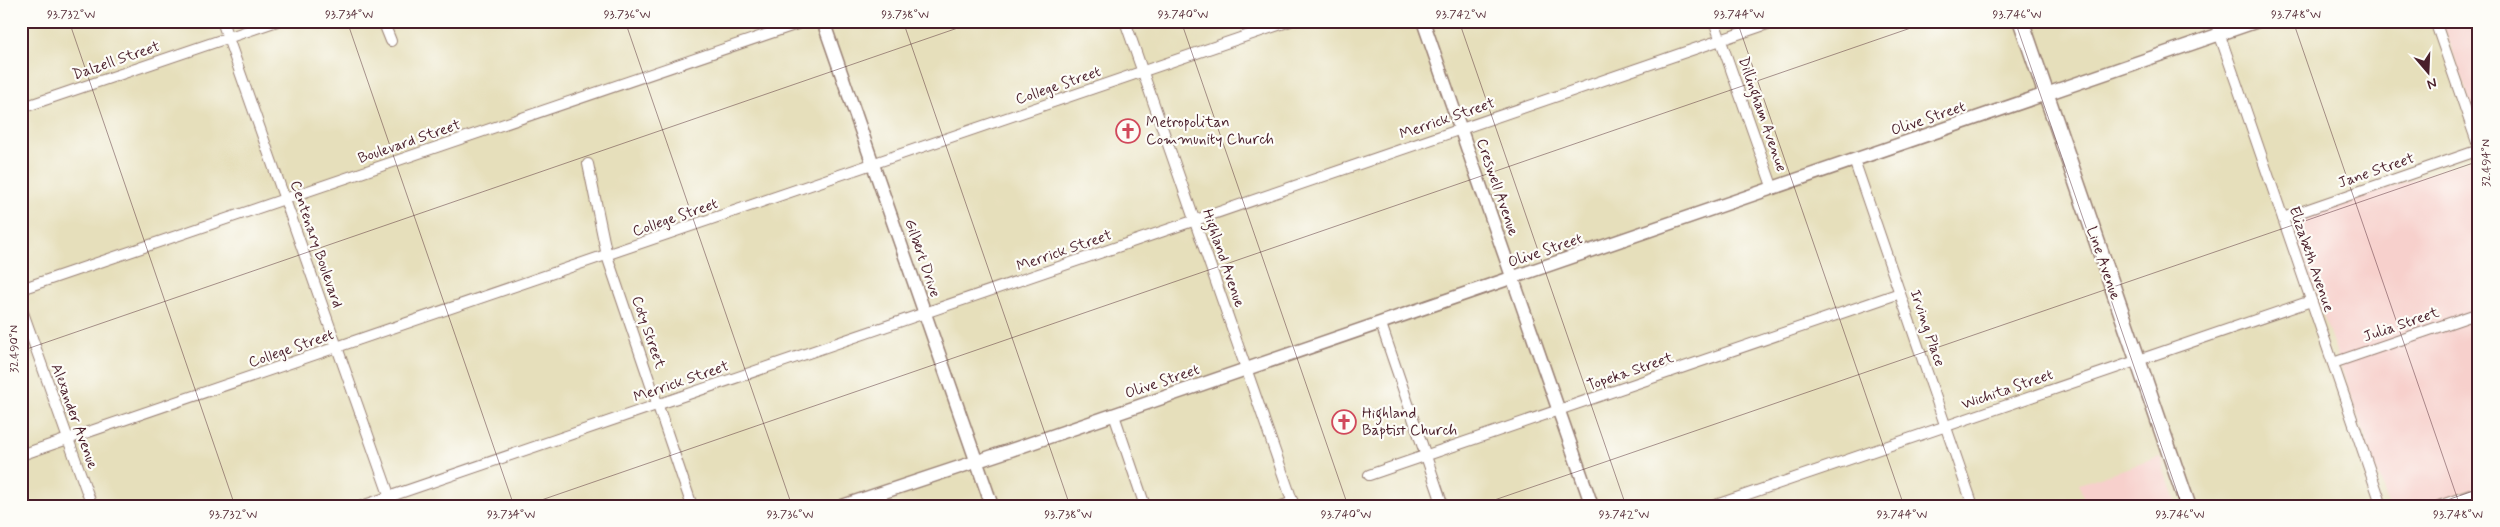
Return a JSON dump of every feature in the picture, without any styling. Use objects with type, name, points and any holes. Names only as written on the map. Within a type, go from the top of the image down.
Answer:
[{"type":"main road","name":"Line Avenue","points":[[2021,21],[2188,506]]},
{"type":"street","name":"Centenary Boulevard","points":[[222,21],[391,501]]},
{"type":"street","name":"Dalzell Street","points":[[21,108],[278,21]]},
{"type":"street","points":[[382,21],[391,41]]},
{"type":"street","name":"Boulevard Street","points":[[21,289],[806,21]]},
{"type":"street","name":"Gilbert Drive","points":[[823,21],[992,506]]},
{"type":"street","name":"Highland Avenue","points":[[1125,21],[1293,504]]},
{"type":"street","name":"College Street","points":[[21,455],[1290,21]]},
{"type":"street","name":"Creswell Avenue","points":[[1423,21],[1592,506]]},
{"type":"street","name":"Dillingham Avenue","points":[[1714,21],[1773,189]]},
{"type":"street","name":"Merrick Street","points":[[362,506],[391,501],[659,405],[1776,21]]},
{"type":"street","name":"Elizabeth Avenue","points":[[2215,21],[2382,506]]},
{"type":"street","name":"Olive Street","points":[[842,506],[1381,324],[2258,21]]},
{"type":"street","points":[[2436,21],[2479,149]]},
{"type":"street","name":"Jane Street","points":[[2283,218],[2479,149]]},
{"type":"street","name":"Irving Place","points":[[1854,160],[1973,506]]},
{"type":"street","name":"Coty Street","points":[[588,164],[607,256],[692,506]]},
{"type":"street","name":"Topeka Street","points":[[1369,475],[1900,293]]},
{"type":"street","name":"Wichita Street","points":[[1713,506],[2311,301]]},
{"type":"street","name":"Alexander Avenue","points":[[21,307],[92,506]]},
{"type":"street","name":"Julia Street","points":[[2333,363],[2479,313]]},
{"type":"street","points":[[1381,324],[1443,506]]},
{"type":"street","points":[[1114,415],[1145,506]]},
{"type":"street","points":[[2439,506],[2479,492]]},
{"type":"street","points":[[1282,506],[1293,504]]},
{"type":"shaded area","points":[[2442,21],[2479,21],[2479,128]]},
{"type":"shaded area","points":[[2479,157],[2479,487],[2425,506],[2389,506],[2292,224],[2301,217]]},
{"type":"shaded area","points":[[2160,457],[2177,506],[2086,506],[2079,484]]},
{"type":"place","name":"Metropolitan Community Church","points":[[1128,131]]},
{"type":"place","name":"Highland Baptist Church","points":[[1344,422]]}]
